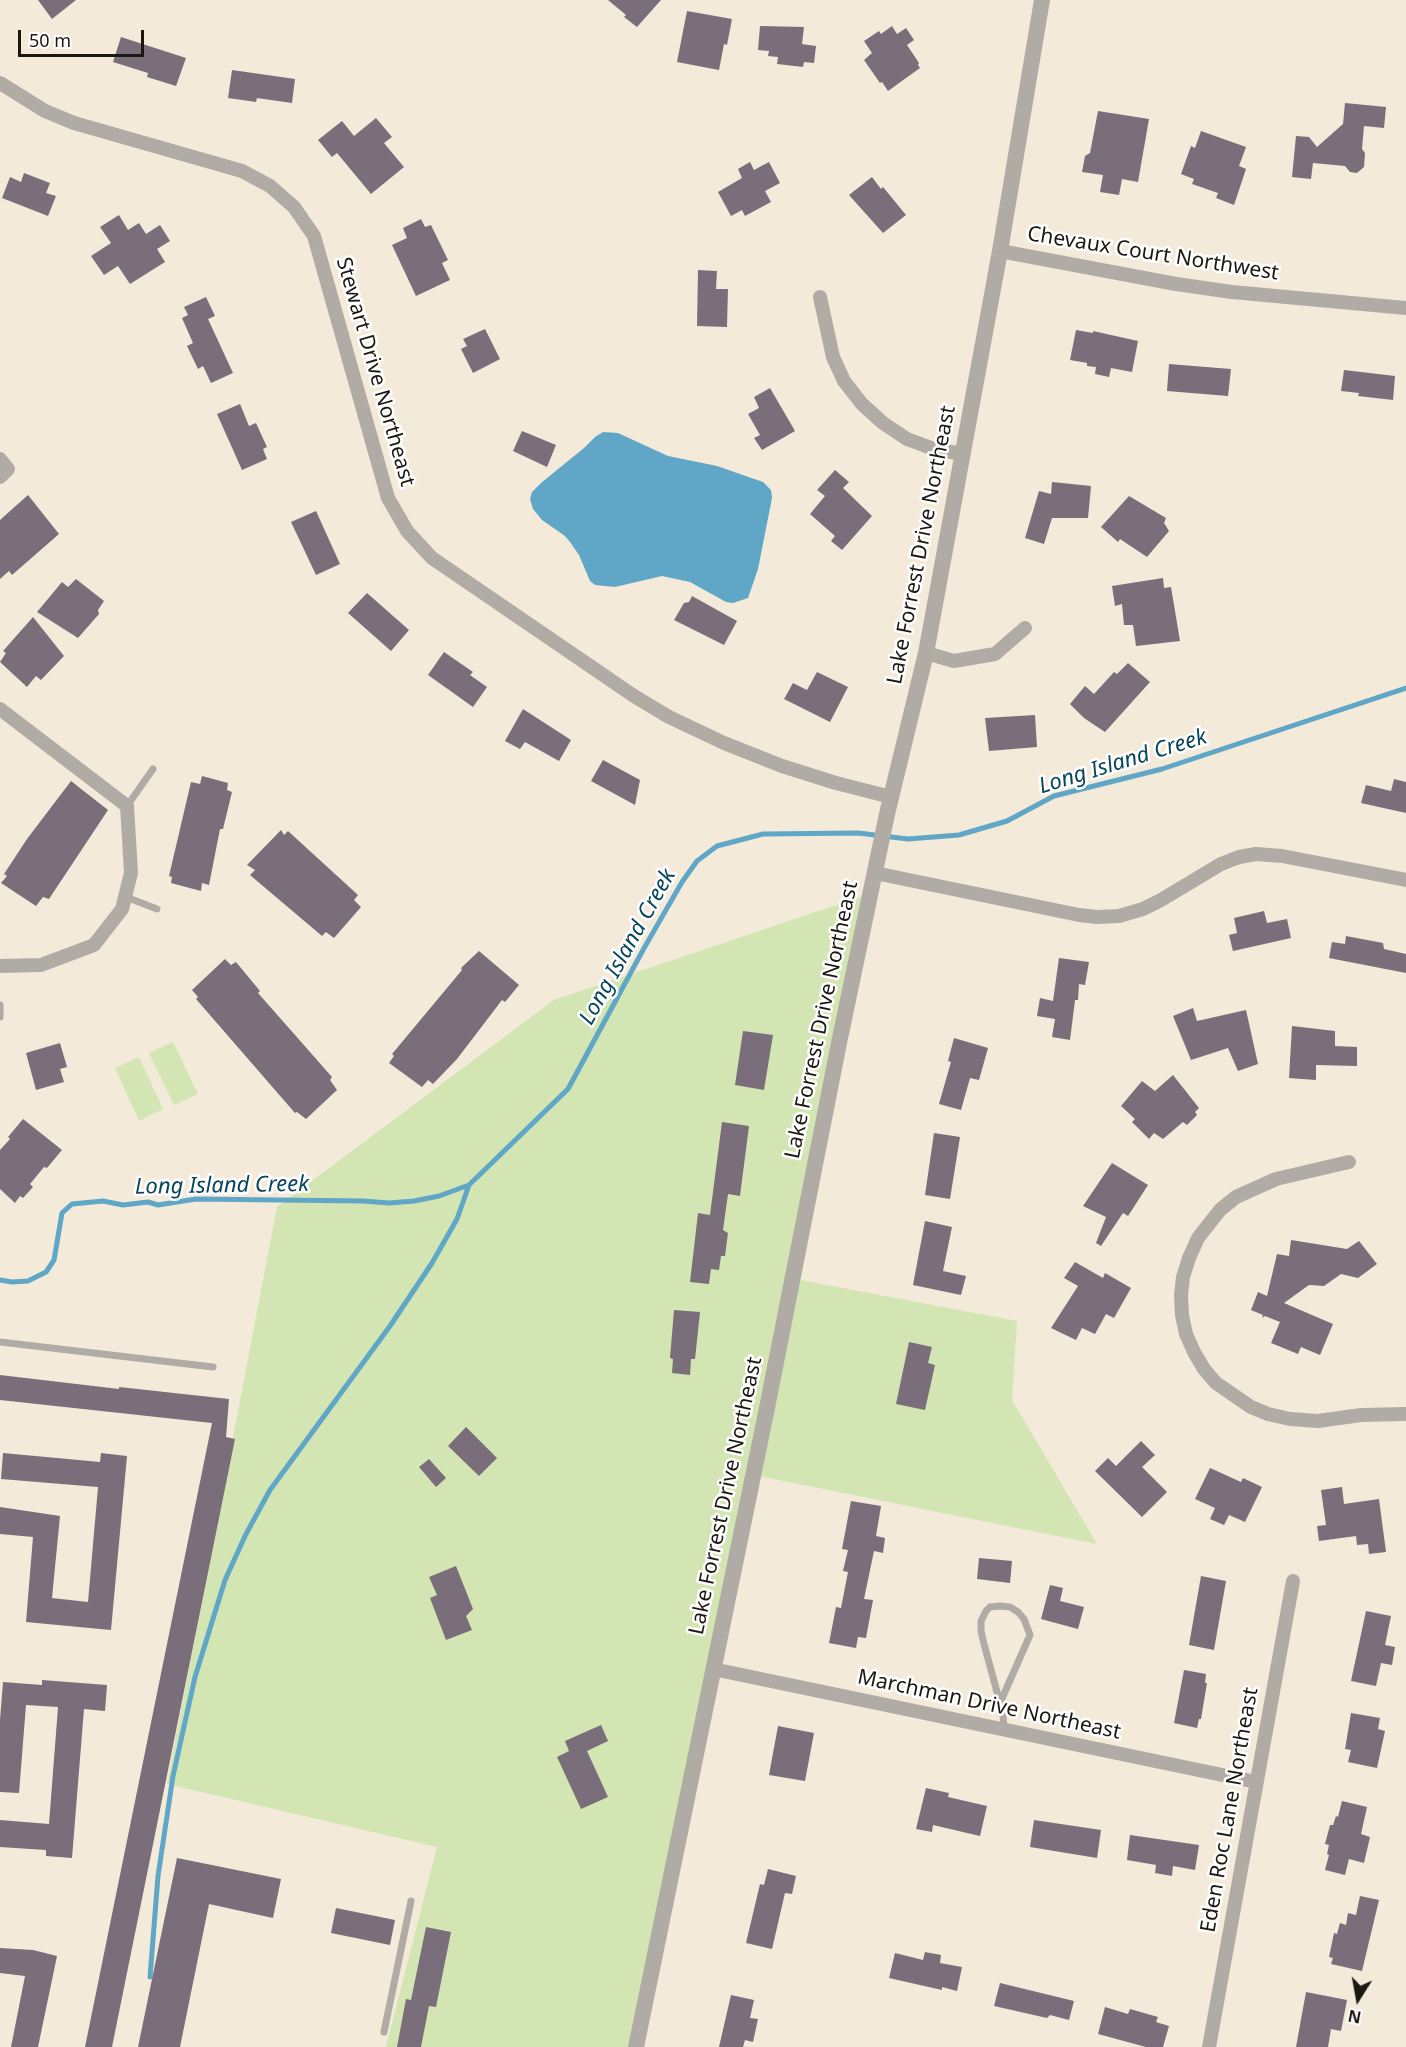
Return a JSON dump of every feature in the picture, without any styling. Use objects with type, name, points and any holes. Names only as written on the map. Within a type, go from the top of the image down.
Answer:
[{"type":"street","name":"Lake Forrest Drive Northeast","points":[[636,2047],[767,1408],[836,1054],[887,814],[926,653],[1000,251],[1042,0]]},
{"type":"street","name":"Stewart Drive Northeast","points":[[0,83],[45,111],[74,123],[242,171],[270,186],[294,207],[314,237],[388,498],[407,531],[432,558],[633,696],[669,717],[724,743],[782,766],[891,797]]},
{"type":"street","name":"Chevaux Court Northwest","points":[[1000,251],[1176,284],[1232,292],[1406,308]]},
{"type":"street","points":[[820,297],[833,357],[844,381],[862,404],[883,423],[907,439],[934,449],[963,454]]},
{"type":"street","points":[[0,459],[8,469],[0,477]]},
{"type":"street","points":[[926,653],[954,661],[995,654],[1025,628]]},
{"type":"street","points":[[0,709],[127,806],[131,873],[122,909],[94,945],[41,965],[0,966]]},
{"type":"street","points":[[875,873],[1097,917],[1119,916],[1143,909],[1221,864],[1256,854],[1282,856],[1406,880]]},
{"type":"street","points":[[1349,1162],[1276,1179],[1236,1197],[1220,1210],[1198,1238],[1186,1267],[1181,1295],[1186,1334],[1199,1361],[1216,1383],[1241,1401],[1268,1414],[1290,1419],[1318,1420],[1361,1415],[1406,1414]]},
{"type":"street","name":"Eden Roc Lane Northeast","points":[[1209,2047],[1293,1581]]},
{"type":"street","name":"Marchman Drive Northeast","points":[[713,1669],[1256,1782]]},
{"type":"lane","points":[[127,806],[153,769]]},
{"type":"lane","points":[[126,897],[157,909]]},
{"type":"lane","points":[[0,1005],[0,1017]]},
{"type":"lane","points":[[0,1342],[213,1367]]},
{"type":"lane","points":[[1000,1703],[1007,1692],[1030,1635],[1024,1619],[1018,1612],[1011,1607],[1000,1606],[990,1607],[986,1611],[981,1621],[981,1631],[1000,1703],[1003,1714],[1004,1730]]},
{"type":"lane","points":[[384,2032],[411,1901]]},
{"type":"green space","points":[[872,893],[790,1278],[1017,1321],[1012,1400],[1097,1544],[749,1474],[628,2047],[386,2047],[437,1847],[167,1784],[277,1207],[554,1000]]},
{"type":"green space","points":[[173,1042],[198,1094],[174,1105],[149,1053]]},
{"type":"green space","points":[[139,1057],[163,1109],[139,1121],[115,1068]]},
{"type":"water","points":[[603,432],[618,433],[668,456],[717,466],[763,482],[771,490],[772,498],[758,569],[748,598],[733,603],[726,602],[690,582],[662,576],[615,587],[595,585],[590,581],[579,555],[570,542],[542,520],[533,509],[530,499],[532,492],[541,483]]},
{"type":"building","points":[[38,0],[76,0],[52,19]]},
{"type":"building","points":[[608,0],[661,0],[637,27]]},
{"type":"building","points":[[687,11],[732,19],[719,70],[677,62]]},
{"type":"building","points":[[760,26],[804,27],[802,44],[816,46],[814,63],[804,62],[803,67],[777,64],[778,57],[768,56],[769,51],[758,50]]},
{"type":"building","points":[[892,26],[897,34],[906,28],[914,40],[907,45],[920,68],[888,91],[864,60],[872,53],[864,41],[879,31],[881,34]]},
{"type":"building","points":[[121,37],[186,58],[176,86],[147,77],[148,73],[113,62]]},
{"type":"building","points":[[232,70],[295,79],[292,103],[257,98],[256,102],[228,98]]},
{"type":"building","points":[[1345,103],[1386,107],[1384,128],[1364,126],[1362,149],[1365,153],[1364,167],[1357,173],[1350,172],[1345,166],[1313,163],[1311,179],[1292,177],[1296,136],[1309,137],[1317,147],[1343,124]]},
{"type":"building","points":[[1098,111],[1149,119],[1138,182],[1122,179],[1119,195],[1100,192],[1103,175],[1082,172],[1085,156],[1090,153]]},
{"type":"building","points":[[376,118],[392,137],[384,143],[404,167],[371,194],[337,153],[332,157],[318,140],[342,121],[354,136]]},
{"type":"building","points":[[1201,131],[1246,147],[1239,166],[1246,169],[1234,205],[1216,198],[1218,193],[1192,184],[1194,179],[1181,174],[1191,146],[1195,148]]},
{"type":"building","points":[[750,162],[754,170],[769,162],[780,183],[765,191],[771,202],[745,216],[742,210],[731,216],[718,192],[742,178],[738,169]]},
{"type":"building","points":[[24,173],[50,183],[46,193],[56,196],[48,216],[2,198],[10,177],[21,182]]},
{"type":"building","points":[[872,177],[906,215],[883,233],[849,195]]},
{"type":"building","points":[[119,215],[128,230],[139,223],[146,234],[160,225],[170,241],[157,249],[165,262],[130,284],[118,266],[104,275],[91,256],[111,243],[100,227]]},
{"type":"building","points":[[421,219],[425,227],[431,225],[448,260],[442,263],[450,280],[416,296],[392,245],[407,238],[403,228]]},
{"type":"building","points":[[698,270],[717,271],[716,289],[728,289],[727,327],[697,326]]},
{"type":"building","points":[[206,297],[215,316],[208,319],[233,373],[211,383],[203,366],[198,369],[187,346],[193,343],[182,318],[188,315],[184,307]]},
{"type":"building","points":[[485,329],[500,359],[473,373],[461,349],[467,346],[463,339]]},
{"type":"building","points":[[1076,330],[1093,333],[1093,331],[1138,341],[1132,372],[1111,368],[1109,377],[1095,374],[1096,367],[1087,366],[1087,363],[1070,360]]},
{"type":"building","points":[[1169,364],[1231,369],[1228,396],[1167,391]]},
{"type":"building","points":[[1344,370],[1395,376],[1393,400],[1358,396],[1359,393],[1341,391]]},
{"type":"building","points":[[770,388],[795,431],[762,450],[754,438],[760,435],[748,414],[759,408],[754,397]]},
{"type":"building","points":[[240,404],[249,426],[256,423],[267,447],[263,449],[267,459],[242,470],[217,414]]},
{"type":"building","points":[[522,431],[556,445],[547,467],[513,451]]},
{"type":"building","points":[[835,470],[849,482],[843,488],[872,516],[842,550],[831,541],[835,536],[810,514],[825,496],[817,490]]},
{"type":"building","points":[[1052,482],[1091,486],[1088,518],[1052,518],[1044,544],[1025,538],[1039,491],[1051,494]]},
{"type":"building","points":[[28,495],[59,534],[12,575],[9,571],[0,579],[0,520]]},
{"type":"building","points":[[1129,496],[1166,518],[1164,523],[1169,531],[1147,557],[1120,539],[1118,542],[1101,527]]},
{"type":"building","points":[[316,511],[340,564],[316,575],[291,522]]},
{"type":"building","points":[[1163,578],[1164,588],[1171,587],[1180,641],[1136,646],[1133,625],[1124,625],[1122,604],[1115,606],[1112,586]]},
{"type":"building","points":[[76,579],[104,601],[98,610],[99,614],[78,638],[37,612],[62,582],[68,587]]},
{"type":"building","points":[[367,593],[409,630],[391,651],[348,613]]},
{"type":"building","points":[[692,596],[737,621],[724,645],[674,620],[684,603],[689,602]]},
{"type":"building","points":[[33,617],[64,656],[41,680],[36,676],[27,687],[0,662],[6,653],[3,651]]},
{"type":"building","points":[[444,652],[473,672],[470,675],[487,687],[473,707],[428,675]]},
{"type":"building","points":[[1128,663],[1150,682],[1105,732],[1084,718],[1070,704],[1085,686],[1094,694],[1114,672],[1117,674]]},
{"type":"building","points":[[817,672],[848,687],[830,722],[784,699],[793,683],[807,690]]},
{"type":"building","points":[[523,709],[571,740],[559,761],[525,742],[520,749],[505,741]]},
{"type":"building","points":[[1035,715],[1037,747],[989,751],[985,718]]},
{"type":"building","points":[[603,760],[640,780],[635,805],[591,781]]},
{"type":"building","points":[[202,776],[228,783],[227,790],[232,792],[223,829],[220,829],[209,885],[202,883],[201,891],[171,883],[172,877],[169,876],[191,782],[200,784]]},
{"type":"building","points":[[1394,779],[1406,782],[1406,813],[1361,803],[1366,785],[1391,791]]},
{"type":"building","points":[[71,781],[108,810],[49,899],[43,897],[36,906],[1,883],[7,876],[4,874],[27,839]]},
{"type":"building","points":[[281,830],[284,835],[288,831],[358,895],[354,900],[361,907],[334,938],[326,932],[322,936],[250,875],[255,870],[247,865]]},
{"type":"building","points":[[1264,911],[1267,923],[1287,919],[1291,938],[1233,951],[1229,935],[1237,933],[1234,918]]},
{"type":"building","points":[[1346,936],[1383,943],[1384,949],[1406,954],[1406,973],[1329,958],[1332,942],[1345,944]]},
{"type":"building","points":[[479,951],[519,985],[505,1002],[502,1000],[457,1059],[433,1084],[428,1080],[422,1087],[389,1063],[394,1056],[392,1054],[462,970],[461,968]]},
{"type":"building","points":[[1059,958],[1089,962],[1085,985],[1079,984],[1078,1000],[1075,1000],[1070,1040],[1052,1037],[1055,1019],[1037,1016],[1040,998],[1053,1001]]},
{"type":"building","points":[[225,959],[231,965],[236,962],[260,991],[258,993],[332,1077],[330,1080],[337,1090],[306,1119],[297,1112],[295,1113],[196,999],[198,997],[192,990]]},
{"type":"building","points":[[1193,1008],[1197,1021],[1246,1010],[1258,1064],[1238,1071],[1228,1048],[1191,1060],[1173,1016]]},
{"type":"building","points":[[1292,1026],[1335,1031],[1335,1046],[1357,1047],[1357,1066],[1316,1065],[1316,1080],[1289,1078]]},
{"type":"building","points":[[743,1031],[773,1035],[764,1090],[735,1085]]},
{"type":"building","points":[[954,1038],[988,1048],[979,1080],[970,1078],[961,1110],[939,1104],[951,1062],[948,1061]]},
{"type":"building","points":[[60,1043],[67,1067],[60,1069],[64,1082],[36,1090],[26,1053]]},
{"type":"building","points":[[1173,1075],[1199,1108],[1195,1112],[1197,1115],[1187,1125],[1183,1122],[1163,1139],[1154,1133],[1149,1139],[1132,1122],[1135,1119],[1121,1106],[1142,1081],[1155,1091]]},
{"type":"building","points":[[23,1119],[62,1150],[30,1184],[33,1187],[23,1198],[20,1196],[15,1203],[0,1189],[0,1150]]},
{"type":"building","points":[[722,1122],[749,1126],[740,1196],[728,1194],[723,1230],[728,1233],[725,1256],[721,1256],[719,1270],[711,1269],[709,1284],[690,1282],[698,1213],[710,1215]]},
{"type":"building","points":[[934,1133],[960,1137],[950,1199],[925,1195]]},
{"type":"building","points":[[1112,1163],[1148,1185],[1128,1216],[1123,1213],[1101,1246],[1096,1243],[1106,1217],[1083,1206]]},
{"type":"building","points":[[925,1221],[952,1227],[943,1271],[966,1276],[961,1295],[913,1285]]},
{"type":"building","points":[[1291,1240],[1347,1249],[1359,1241],[1377,1264],[1358,1278],[1341,1274],[1324,1286],[1309,1285],[1284,1303],[1333,1324],[1320,1355],[1301,1347],[1298,1354],[1271,1343],[1280,1322],[1265,1316],[1262,1318],[1263,1315],[1251,1310],[1258,1292],[1267,1296],[1277,1254],[1289,1256]]},
{"type":"building","points":[[1075,1262],[1103,1278],[1105,1273],[1131,1288],[1114,1318],[1106,1314],[1095,1334],[1082,1328],[1076,1340],[1051,1328],[1078,1286],[1064,1278]]},
{"type":"building","points":[[674,1310],[700,1312],[695,1359],[691,1359],[690,1375],[672,1373],[673,1359],[670,1358]]},
{"type":"building","points":[[909,1342],[932,1347],[928,1363],[935,1365],[925,1410],[896,1404]]},
{"type":"building","points":[[0,1375],[229,1399],[226,1437],[235,1439],[112,2047],[85,2047],[212,1423],[0,1400]]},
{"type":"building","points":[[466,1427],[497,1458],[479,1476],[448,1446]]},
{"type":"building","points":[[1141,1441],[1155,1455],[1142,1467],[1167,1492],[1142,1517],[1095,1471],[1108,1458],[1116,1466]]},
{"type":"building","points":[[3,1453],[100,1462],[101,1453],[127,1456],[111,1630],[26,1622],[33,1537],[0,1534],[0,1507],[60,1516],[52,1598],[88,1602],[98,1487],[1,1479]]},
{"type":"building","points":[[429,1459],[446,1478],[436,1487],[419,1467]]},
{"type":"building","points":[[1210,1468],[1241,1482],[1243,1478],[1262,1487],[1245,1522],[1229,1515],[1224,1525],[1210,1519],[1215,1508],[1195,1499]]},
{"type":"building","points":[[1342,1487],[1344,1504],[1379,1499],[1386,1552],[1369,1554],[1368,1544],[1357,1545],[1356,1536],[1319,1541],[1317,1526],[1326,1525],[1321,1490]]},
{"type":"building","points":[[851,1501],[881,1506],[876,1536],[885,1538],[883,1553],[874,1551],[864,1599],[873,1600],[866,1638],[858,1637],[856,1648],[829,1643],[836,1607],[841,1608],[848,1572],[843,1571],[848,1550],[842,1549]]},
{"type":"building","points":[[979,1558],[1012,1561],[1010,1583],[977,1579]]},
{"type":"building","points":[[456,1566],[473,1609],[466,1616],[472,1630],[446,1640],[430,1598],[437,1595],[429,1577]]},
{"type":"building","points":[[1201,1576],[1226,1581],[1214,1650],[1189,1645]]},
{"type":"building","points":[[1050,1585],[1063,1588],[1060,1601],[1084,1607],[1078,1629],[1041,1619]]},
{"type":"building","points":[[1366,1611],[1391,1616],[1385,1645],[1395,1647],[1392,1665],[1381,1663],[1376,1686],[1351,1681]]},
{"type":"building","points":[[1184,1670],[1206,1674],[1205,1683],[1207,1683],[1201,1719],[1199,1719],[1197,1728],[1174,1723]]},
{"type":"building","points":[[42,1680],[107,1685],[105,1711],[84,1709],[72,1858],[46,1856],[46,1850],[0,1847],[0,1820],[49,1824],[58,1707],[26,1705],[19,1793],[0,1792],[0,1720],[3,1682],[42,1685]]},
{"type":"building","points":[[1351,1713],[1380,1718],[1378,1729],[1385,1731],[1377,1768],[1348,1762],[1351,1750],[1345,1749]]},
{"type":"building","points":[[601,1725],[608,1741],[587,1751],[608,1797],[581,1809],[557,1757],[569,1751],[565,1741]]},
{"type":"building","points":[[778,1726],[814,1733],[805,1781],[769,1775]]},
{"type":"building","points":[[926,1788],[949,1793],[948,1797],[987,1806],[980,1836],[933,1825],[932,1832],[916,1829]]},
{"type":"building","points":[[1342,1801],[1367,1807],[1361,1834],[1370,1837],[1364,1863],[1349,1859],[1345,1875],[1325,1870],[1329,1845],[1325,1844],[1330,1825],[1333,1825],[1336,1816],[1338,1817]]},
{"type":"building","points":[[1034,1820],[1101,1830],[1097,1858],[1030,1847]]},
{"type":"building","points":[[1130,1835],[1199,1845],[1195,1870],[1173,1866],[1172,1876],[1155,1873],[1156,1865],[1127,1860]]},
{"type":"building","points":[[177,1858],[281,1879],[273,1918],[209,1904],[180,2047],[138,2047]]},
{"type":"building","points":[[768,1869],[796,1876],[792,1894],[785,1893],[772,1949],[746,1943],[760,1884],[764,1885]]},
{"type":"building","points":[[1360,1896],[1379,1900],[1362,1971],[1331,1964],[1333,1958],[1329,1957],[1334,1933],[1337,1934],[1340,1923],[1346,1925],[1348,1913],[1356,1915]]},
{"type":"building","points":[[336,1908],[395,1920],[390,1945],[331,1933]]},
{"type":"building","points":[[426,1927],[451,1932],[436,2007],[429,2006],[421,2047],[397,2047],[406,1999],[411,2000]]},
{"type":"building","points":[[0,1948],[33,1950],[57,1956],[38,2047],[11,2047],[25,1976],[0,1973]]},
{"type":"building","points":[[925,1952],[941,1955],[940,1963],[962,1967],[957,1991],[942,1987],[942,1990],[889,1978],[895,1953],[923,1960]]},
{"type":"building","points":[[1000,1983],[1074,2001],[1069,2020],[1050,2015],[1047,2018],[994,2006]]},
{"type":"building","points":[[1306,1992],[1347,2000],[1341,2031],[1331,2029],[1328,2047],[1296,2047]]},
{"type":"building","points":[[731,1995],[754,2000],[750,2018],[758,2019],[753,2042],[745,2040],[743,2047],[719,2047]]},
{"type":"building","points":[[1105,2007],[1128,2014],[1130,2009],[1158,2017],[1156,2022],[1169,2026],[1163,2047],[1146,2047],[1098,2034]]},
{"type":"waterway","name":"Long Island Creek","points":[[0,1280],[28,1281],[46,1272],[54,1260],[62,1213],[72,1204],[103,1201],[123,1205],[148,1202],[158,1205],[196,1199],[389,1203],[439,1196],[469,1185],[568,1089],[682,882],[697,861],[717,846],[763,834],[858,833],[908,839],[959,835],[1007,821],[1054,796],[1162,769],[1406,688]]},
{"type":"waterway","points":[[150,1977],[158,1876],[173,1776],[195,1677],[225,1580],[270,1490],[390,1326],[432,1263],[457,1219],[469,1185]]}]
